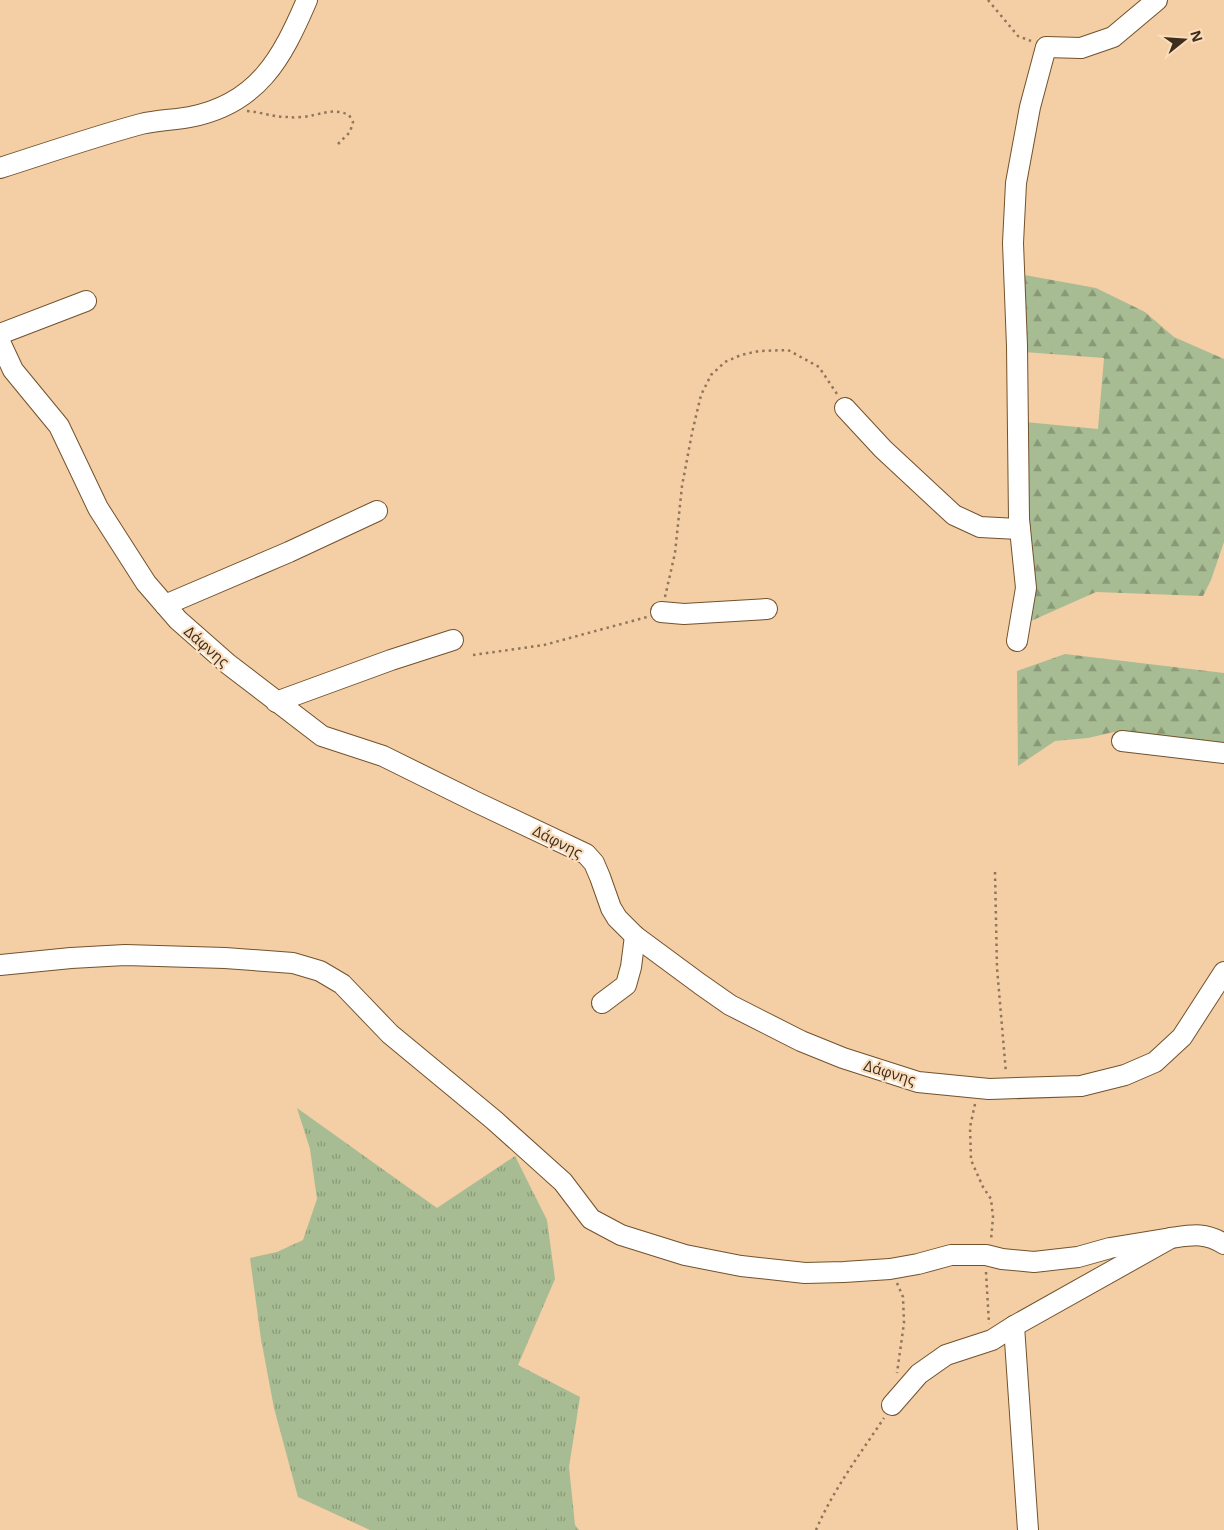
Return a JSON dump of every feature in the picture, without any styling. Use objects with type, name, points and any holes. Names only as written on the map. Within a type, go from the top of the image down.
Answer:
[{"type":"street","points":[[0,168],[91,138],[149,122],[190,117],[221,108],[240,98],[257,85],[282,53],[307,0]]},
{"type":"street","points":[[1017,641],[1026,588],[1020,529],[1013,243],[1016,191],[1030,107],[1046,48],[1081,48],[1113,37],[1157,0]]},
{"type":"street","points":[[0,334],[86,301]]},
{"type":"street","name":"Δάφνης","points":[[0,342],[13,370],[59,426],[98,508],[146,583],[178,620],[228,664],[322,736],[383,756],[586,854],[594,863],[611,908],[617,918],[635,936],[730,1005],[801,1041],[843,1058],[918,1082],[979,1088],[1081,1086],[1125,1075],[1155,1062],[1182,1037],[1224,972]]},
{"type":"street","points":[[845,408],[884,450],[954,515],[980,527],[1020,529]]},
{"type":"street","points":[[165,605],[262,564],[377,511]]},
{"type":"street","points":[[661,612],[684,614],[767,609]]},
{"type":"street","points":[[276,702],[391,660],[453,640]]},
{"type":"street","points":[[1122,741],[1224,753]]},
{"type":"street","points":[[602,1003],[626,985],[631,967],[635,936]]},
{"type":"street","points":[[0,965],[125,955],[226,958],[294,963],[320,971],[342,984],[390,1034],[494,1120],[564,1182],[591,1219],[621,1235],[685,1255],[740,1266],[805,1273],[890,1268],[918,1264],[951,1255],[986,1256],[1034,1262],[1078,1256],[1110,1248],[1171,1238],[1200,1235],[1213,1237],[1224,1244]]},
{"type":"street","points":[[892,1405],[919,1374],[946,1355],[992,1340],[1171,1238]]},
{"type":"street","points":[[1014,1326],[1028,1530]]},
{"type":"path","points":[[988,0],[1018,36],[1046,48]]},
{"type":"path","points":[[221,108],[287,118],[312,116],[331,110],[342,112],[349,115],[352,122],[350,132],[338,144]]},
{"type":"path","points":[[473,655],[544,645],[635,622],[661,612],[675,553],[682,486],[701,395],[711,375],[725,362],[741,355],[759,351],[788,350],[819,367],[845,408]]},
{"type":"path","points":[[995,872],[997,968],[1008,1088]]},
{"type":"path","points":[[979,1088],[970,1127],[969,1144],[971,1160],[983,1187],[991,1199],[994,1217],[986,1256],[988,1314],[992,1340]]},
{"type":"green space","points":[[1019,274],[1096,288],[1145,312],[1174,337],[1224,359],[1224,542],[1211,580],[1203,596],[1096,592],[1031,621],[1033,585],[1026,527],[1025,422],[1098,429],[1104,358],[1024,352]]},
{"type":"green space","points":[[1065,654],[1224,673],[1224,743],[1114,732],[1088,738],[1055,741],[1018,766],[1017,671]]},
{"type":"green space","points":[[297,1108],[437,1208],[515,1156],[547,1220],[555,1279],[518,1365],[580,1397],[569,1467],[575,1525],[579,1530],[370,1530],[298,1497],[274,1408],[261,1339],[250,1258],[277,1252],[303,1240],[317,1199],[310,1149]]}]
